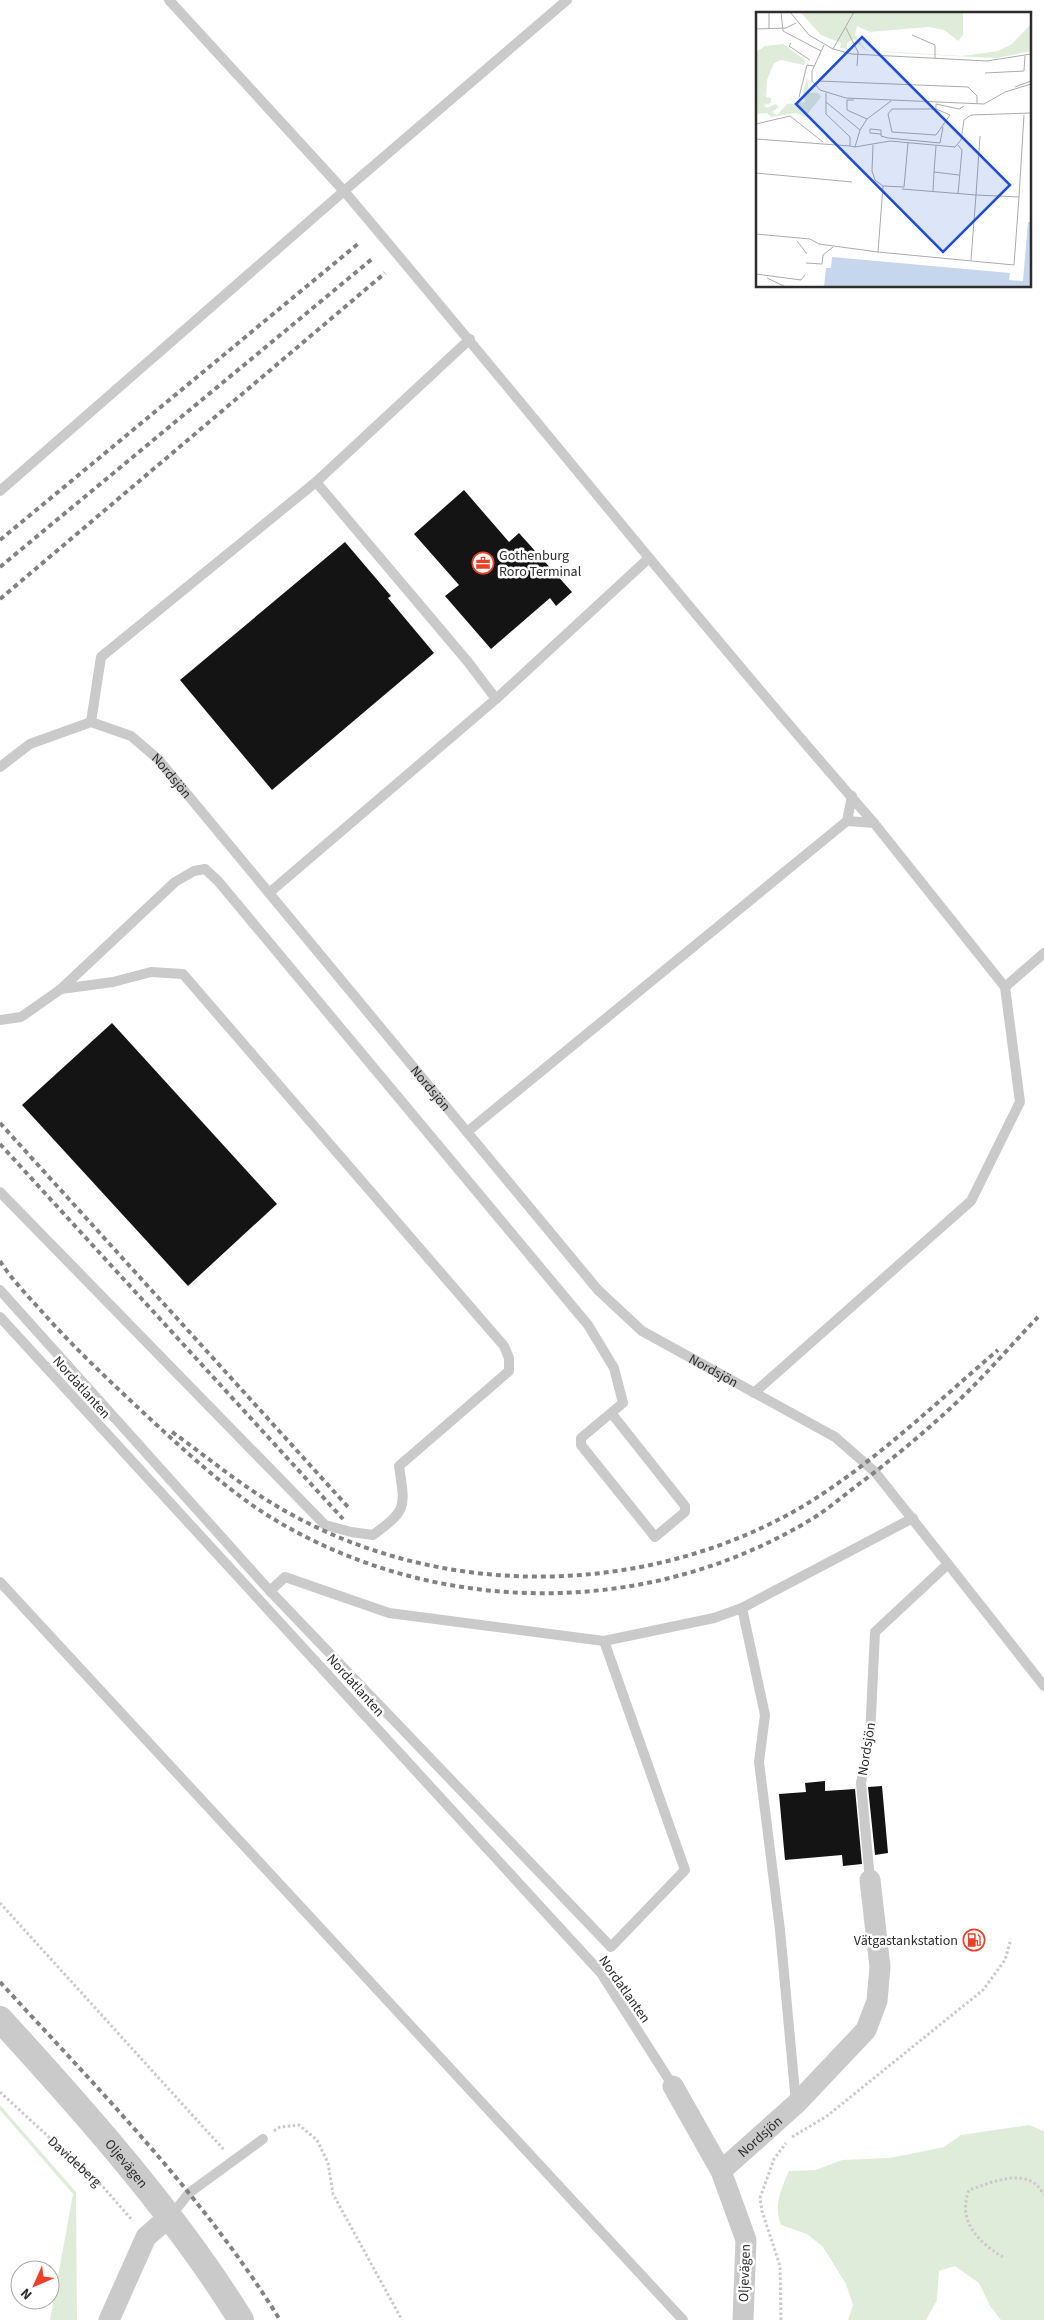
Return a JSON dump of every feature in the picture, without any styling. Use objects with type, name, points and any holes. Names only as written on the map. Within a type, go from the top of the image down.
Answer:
[{"type":"street","name":"Nordsjön","points":[[721,2171],[796,2104],[866,2030],[877,2001],[880,1967],[870,1880]]},
{"type":"street","name":"Oljevägen","points":[[0,2019],[58,2082],[169,2218],[212,2273],[241,2320]]},
{"type":"street","name":"Oljevägen","points":[[673,2086],[721,2171],[746,2240],[743,2320]]},
{"type":"street","points":[[108,2320],[146,2237],[169,2218]]},
{"type":"lane","points":[[169,0],[344,190],[470,339],[649,558],[852,796],[1005,987],[1020,1102],[971,1201],[754,1393]]},
{"type":"lane","points":[[0,491],[344,190],[567,0]]},
{"type":"lane","points":[[0,767],[30,744],[91,722],[101,657],[316,482],[470,339]]},
{"type":"lane","points":[[316,482],[462,654],[496,698]]},
{"type":"lane","points":[[269,892],[496,698],[649,558]]},
{"type":"lane","name":"Nordsjön","points":[[91,722],[131,736],[158,759],[598,1290],[642,1331],[835,1437],[870,1467],[913,1518],[948,1564],[875,1632],[870,1736],[861,1783],[870,1880]]},
{"type":"lane","points":[[467,1132],[847,821],[852,796]]},
{"type":"lane","points":[[847,821],[874,823]]},
{"type":"lane","points":[[0,1020],[21,1017],[61,989],[175,882],[194,871],[205,870],[218,881],[588,1325],[614,1368],[623,1403],[581,1438],[581,1444],[655,1537],[685,1512],[685,1506],[612,1414]]},
{"type":"lane","points":[[1005,987],[1044,953]]},
{"type":"lane","points":[[0,1192],[325,1525],[351,1532],[373,1535],[396,1518],[404,1502],[399,1466],[509,1371],[504,1346],[183,974],[151,972],[113,982],[61,989]]},
{"type":"lane","points":[[0,1290],[270,1591],[611,1947],[685,1870],[604,1641]]},
{"type":"lane","name":"Nordatlanten","points":[[0,1317],[601,1974],[673,2086]]},
{"type":"lane","points":[[270,1591],[285,1577],[389,1613],[604,1641],[714,1618],[742,1608],[913,1518]]},
{"type":"lane","points":[[948,1564],[1044,1686]]},
{"type":"lane","points":[[0,1582],[683,2320]]},
{"type":"lane","points":[[742,1608],[765,1715],[760,1762],[780,1930],[796,2104]]},
{"type":"lane","points":[[169,2218],[189,2193],[263,2139]]},
{"type":"path","points":[[0,1903],[212,2134],[237,2158]]},
{"type":"path","points":[[781,2320],[780,2266],[762,2211],[760,2198],[774,2159],[791,2138],[826,2116],[983,1990],[1005,1960],[1012,1939]]},
{"type":"path","name":"Davideberg","points":[[0,2092],[104,2188],[146,2237]]},
{"type":"path","points":[[263,2139],[280,2127],[299,2125],[317,2140],[328,2163],[333,2194],[402,2320]]},
{"type":"path","points":[[1003,2258],[986,2248],[967,2223],[965,2201],[970,2190],[1008,2177],[1029,2180],[1044,2195]]},
{"type":"green space","points":[[0,2105],[76,2192],[77,2320],[50,2320],[52,2310],[60,2310],[60,2265],[73,2194],[0,2110]]},
{"type":"green space","points":[[1029,2125],[1044,2131],[1044,2320],[1001,2320],[990,2306],[979,2283],[955,2266],[939,2271],[937,2300],[926,2320],[848,2320],[853,2305],[846,2284],[823,2247],[807,2234],[781,2225],[778,2205],[789,2171],[816,2170],[842,2160],[889,2158],[944,2147],[961,2135]]},
{"type":"building","points":[[464,490],[509,542],[519,533],[572,592],[556,606],[550,598],[491,649],[445,596],[459,585],[414,534]]},
{"type":"building","points":[[345,542],[391,596],[388,598],[434,653],[272,790],[180,680]]},
{"type":"building","points":[[112,1023],[277,1204],[188,1286],[22,1105]]},
{"type":"building","points":[[825,1781],[825,1791],[855,1789],[862,1864],[843,1866],[842,1855],[785,1860],[779,1794],[806,1792],[805,1783]]},
{"type":"building","points":[[882,1786],[888,1853],[875,1855],[868,1787]]},
{"type":"railway","points":[[0,540],[359,243]]},
{"type":"railway","points":[[0,567],[372,259]]},
{"type":"railway","points":[[0,599],[385,273]]},
{"type":"railway","points":[[0,1123],[348,1507]]},
{"type":"railway","points":[[0,1144],[343,1519]]},
{"type":"railway","points":[[0,1261],[15,1282],[44,1314],[115,1386],[212,1474],[267,1515],[331,1549],[399,1573],[469,1588],[541,1593],[612,1589],[683,1575],[751,1551],[815,1517],[894,1457],[944,1414],[1038,1317]]},
{"type":"railway","points":[[172,1432],[275,1505],[337,1536],[402,1559],[470,1572],[540,1577],[609,1572],[677,1559],[743,1536],[805,1505],[880,1451],[998,1350]]},
{"type":"railway","points":[[0,1982],[148,2144],[183,2186],[250,2274],[280,2320]]},
{"type":"place","name":"Gothenburg Roro Terminal","points":[[483,563]]},
{"type":"place","name":"Vätgastankstation","points":[[974,1940]]}]
